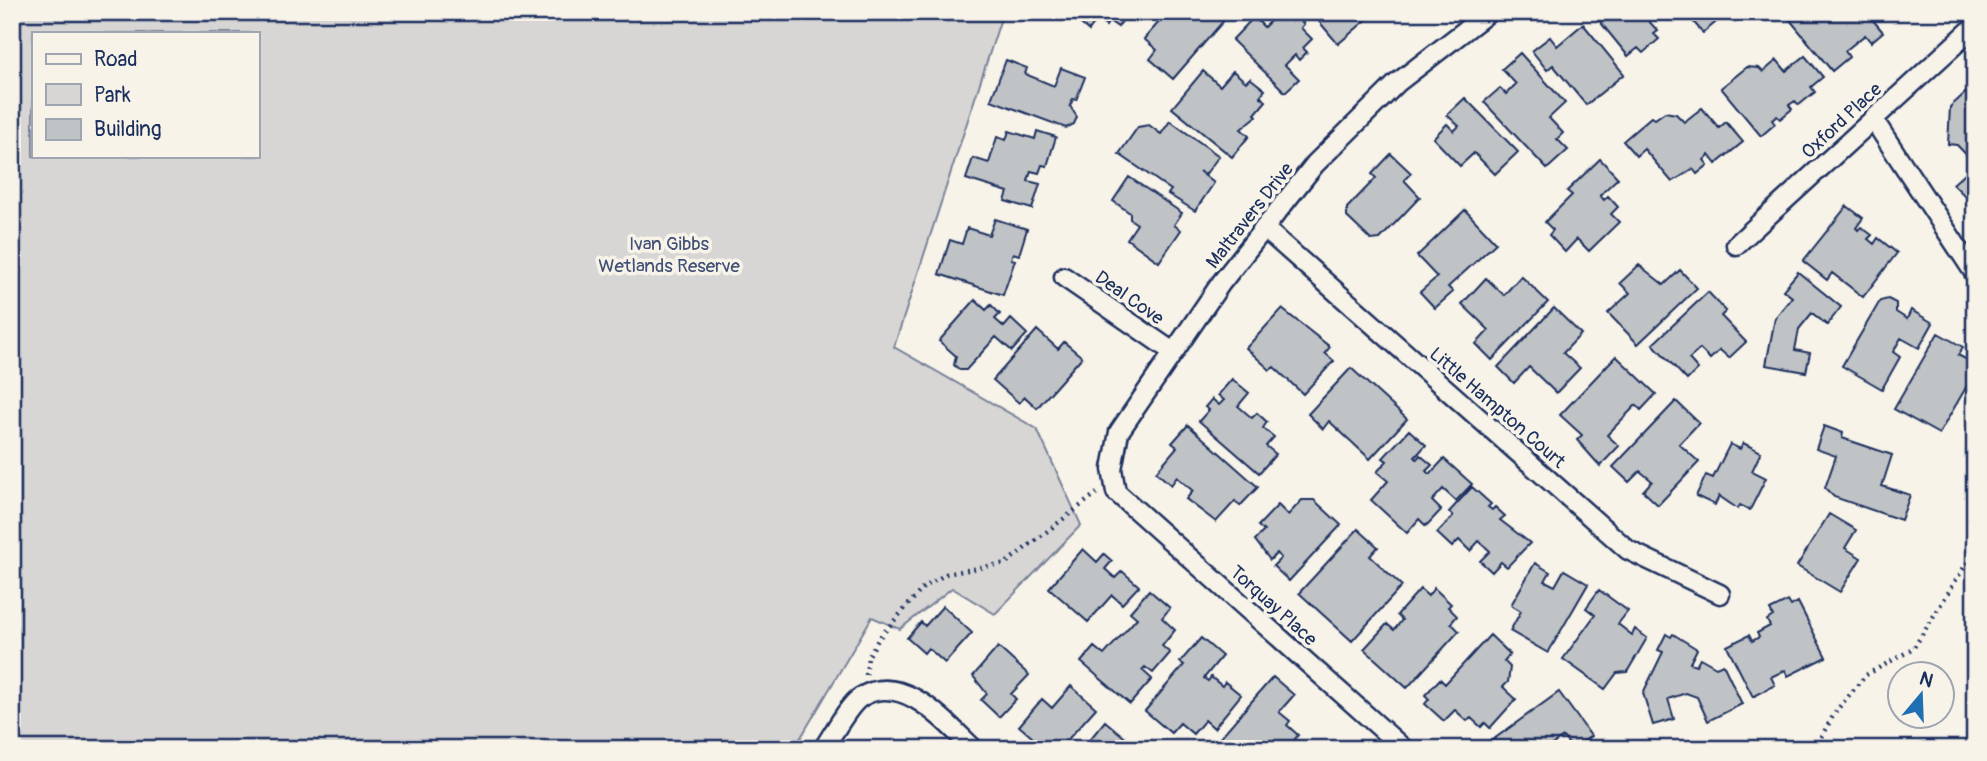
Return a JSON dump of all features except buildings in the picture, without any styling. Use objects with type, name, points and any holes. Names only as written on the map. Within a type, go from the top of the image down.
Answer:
[{"type":"street","name":"Maltravers Drive","points":[[1116,492],[1112,469],[1119,432],[1221,283],[1315,164],[1397,83],[1489,12]]},
{"type":"street","name":"Oxford Place","points":[[1736,245],[1975,26]]},
{"type":"street","points":[[1873,119],[1975,274]]},
{"type":"street","name":"Little Hampton Court","points":[[1264,228],[1628,550],[1720,594]]},
{"type":"street","name":"Deal Cove","points":[[1064,277],[1173,352]]},
{"type":"street","name":"Torquay Place","points":[[1116,492],[1405,749]]},
{"type":"street","points":[[823,749],[860,697],[885,688],[922,701],[974,749]]},
{"type":"path","points":[[860,697],[868,657],[879,638],[923,588],[946,574],[1006,563],[1096,494],[1116,492]]},
{"type":"path","points":[[1814,749],[1836,711],[1866,675],[1913,649],[1975,550]]},
{"type":"green space","name":"Ivan Gibbs Wetlands Reserve","points":[[12,12],[1003,12],[894,347],[1037,429],[1081,525],[995,614],[952,588],[900,629],[872,617],[794,749],[12,749]]}]
